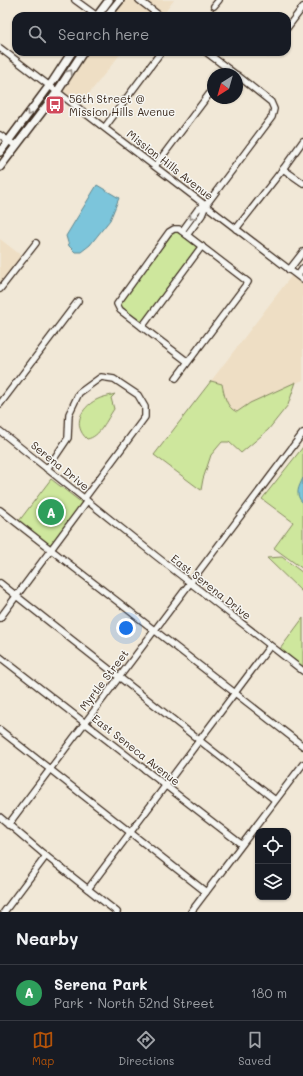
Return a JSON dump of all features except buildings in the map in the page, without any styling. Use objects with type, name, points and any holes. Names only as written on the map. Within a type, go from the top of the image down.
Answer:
[{"type":"main road","points":[[100,12],[109,0]]},
{"type":"main road","points":[[110,12],[120,0]]},
{"type":"main road","points":[[0,152],[69,56]]},
{"type":"main road","points":[[0,167],[57,92],[80,56]]},
{"type":"street","points":[[75,0],[92,12]]},
{"type":"street","points":[[139,0],[155,12]]},
{"type":"street","points":[[214,6],[219,0]]},
{"type":"street","points":[[291,23],[303,7]]},
{"type":"street","name":"Mission Hills Avenue","points":[[0,48],[303,280]]},
{"type":"street","points":[[105,127],[158,56]]},
{"type":"street","points":[[210,56],[223,68]]},
{"type":"street","points":[[188,235],[202,215],[206,205],[272,117],[274,109],[271,102],[267,97],[243,80]]},
{"type":"street","points":[[155,166],[207,97]]},
{"type":"street","points":[[0,135],[16,146]]},
{"type":"street","points":[[236,229],[303,141]]},
{"type":"street","points":[[283,169],[303,183]]},
{"type":"street","points":[[182,231],[198,209],[206,205]]},
{"type":"street","points":[[176,378],[188,362],[248,282],[188,235],[179,229],[174,229],[169,232],[117,304],[120,310],[188,362]]},
{"type":"street","points":[[0,290],[36,243]]},
{"type":"street","points":[[142,327],[202,246]]},
{"type":"street","points":[[290,270],[303,252]]},
{"type":"street","points":[[298,275],[303,268]]},
{"type":"street","points":[[0,404],[78,301]]},
{"type":"street","points":[[0,618],[52,550],[145,417],[145,407],[138,395],[114,379],[101,377],[79,393],[68,414],[68,438],[47,469]]},
{"type":"street","name":"Serena Drive","points":[[0,431],[107,518]]},
{"type":"street","name":"Myrtle Street","points":[[8,825],[303,434]]},
{"type":"street","points":[[0,510],[303,746]]},
{"type":"street","name":"East Serena Drive","points":[[107,518],[303,671]]},
{"type":"street","points":[[0,583],[275,800]]},
{"type":"street","points":[[88,889],[270,646]]},
{"type":"street","name":"East Seneca Avenue","points":[[0,657],[242,844]]},
{"type":"street","points":[[0,730],[206,892]]},
{"type":"street","points":[[191,912],[303,764]]},
{"type":"street","points":[[0,817],[46,856],[117,912]]},
{"type":"street","points":[[4,912],[46,856]]},
{"type":"shaded area","points":[[123,0],[134,0],[151,12],[114,12]]},
{"type":"shaded area","points":[[144,0],[174,0],[165,12],[159,12]]},
{"type":"shaded area","points":[[83,56],[119,56],[80,105],[61,91]]},
{"type":"shaded area","points":[[0,239],[22,256],[0,285]]},
{"type":"shaded area","points":[[292,275],[303,283],[303,380],[250,403],[237,412],[233,410],[225,400],[222,384],[211,381]]},
{"type":"green space","points":[[174,232],[179,233],[197,247],[142,322],[119,305]]},
{"type":"green space","points":[[211,381],[222,384],[228,404],[237,412],[250,403],[296,382],[288,405],[268,430],[241,453],[229,442],[222,442],[211,455],[201,490],[154,455]]},
{"type":"green space","points":[[115,394],[111,398],[114,409],[106,422],[96,435],[87,439],[82,434],[79,423],[83,412],[96,400]]},
{"type":"green space","points":[[303,447],[303,569],[274,548],[293,522],[262,499]]},
{"type":"green space","points":[[51,479],[82,503],[50,545],[19,521]]},
{"type":"green space","points":[[282,557],[303,573],[303,593],[267,558]]},
{"type":"green space","points":[[303,618],[303,667],[280,649]]},
{"type":"water","points":[[97,185],[119,198],[110,220],[90,245],[81,252],[75,252],[69,246],[66,236]]},
{"type":"water","points":[[303,478],[303,503],[300,500],[298,490]]},
{"type":"place","name":"56th Street @ Mission Hills Avenue","points":[[55,105]]},
{"type":"place","name":"Serena Park","points":[[51,512]]}]
